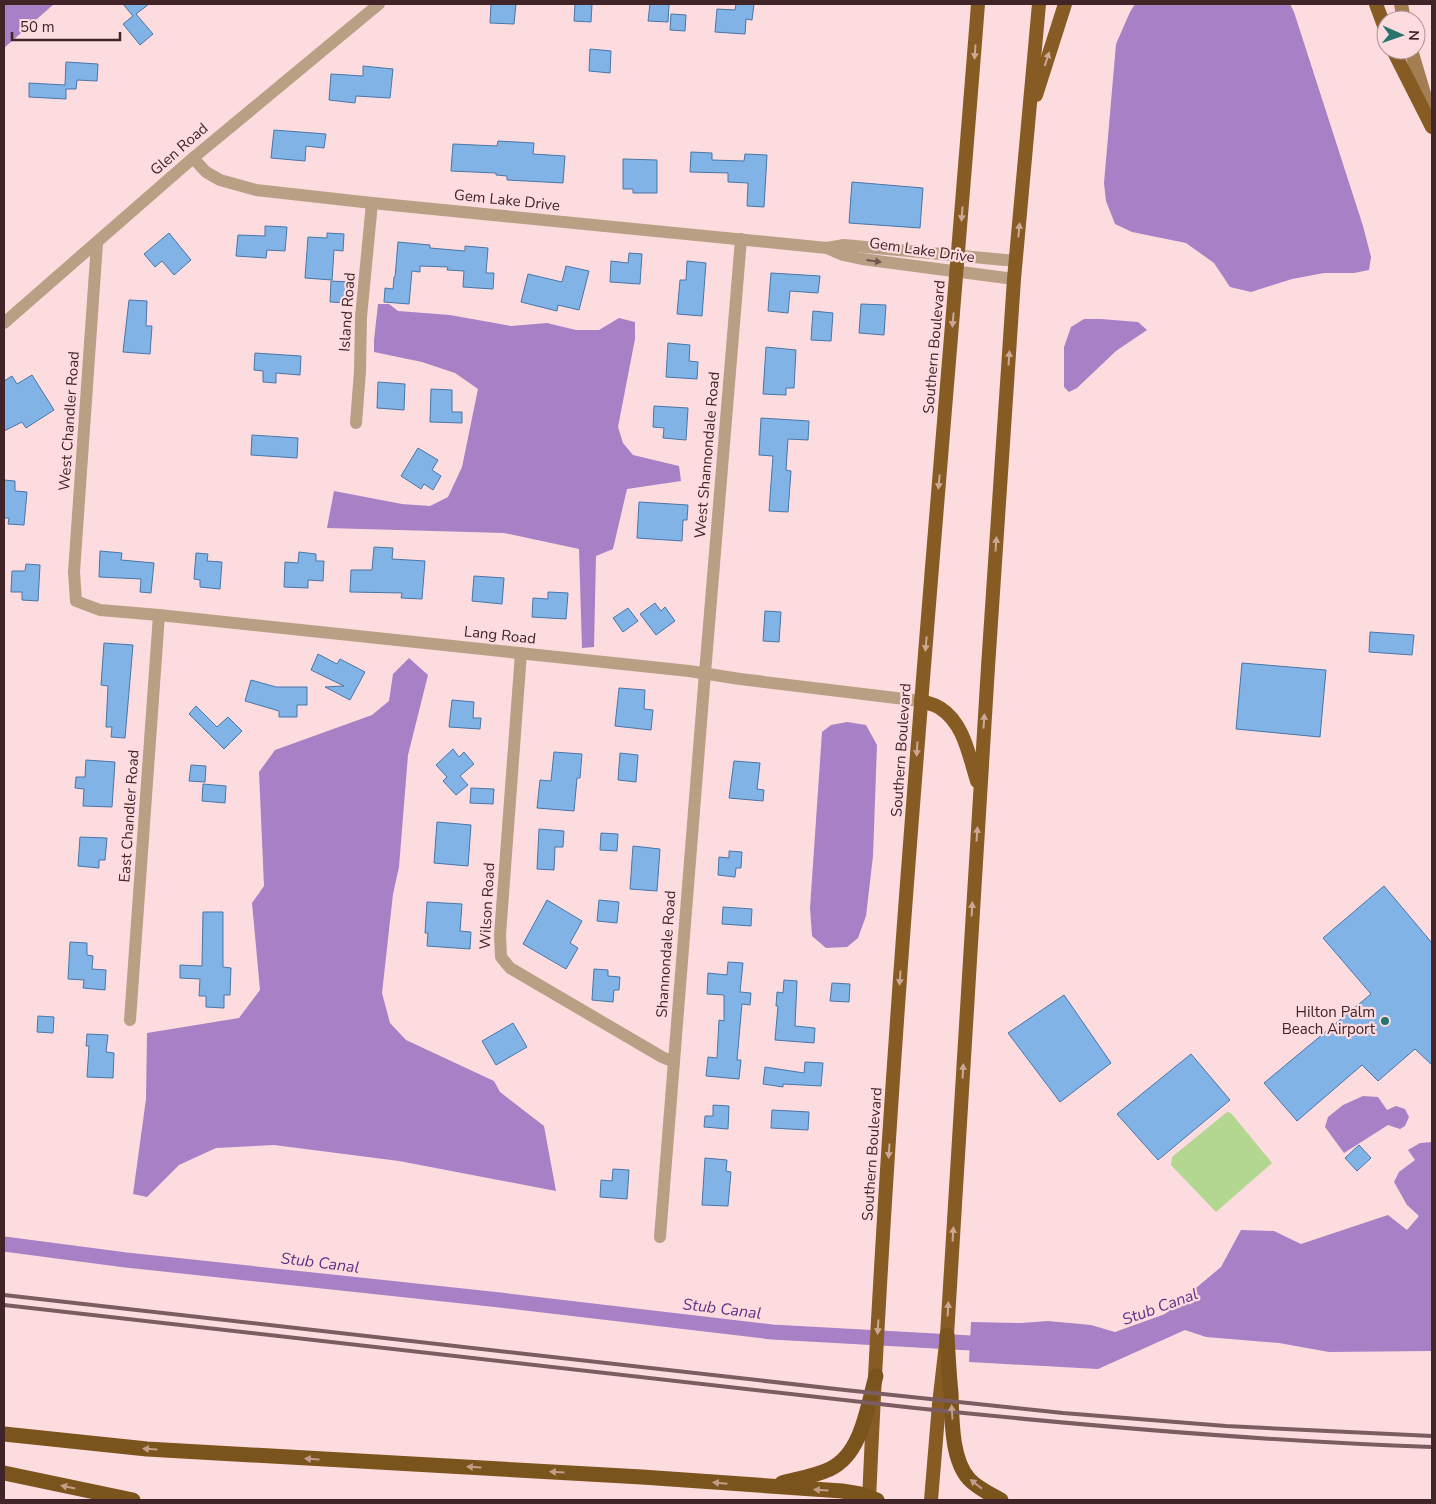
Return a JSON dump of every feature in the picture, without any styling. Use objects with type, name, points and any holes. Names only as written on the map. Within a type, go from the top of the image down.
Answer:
[{"type":"highway","name":"Southern Boulevard","points":[[872,1499],[871,1453],[880,1279],[900,989],[921,701],[959,256],[978,4]]},
{"type":"highway","points":[[931,1500],[947,1335],[980,791],[1014,279],[1039,4]]},
{"type":"highway","points":[[1027,122],[1065,4]]},
{"type":"highway","points":[[1398,60],[1432,127]]},
{"type":"highway","points":[[921,701],[939,708],[954,721],[966,743],[980,791]]},
{"type":"highway","points":[[947,1335],[954,1441],[959,1460],[969,1479],[983,1490],[1001,1500]]},
{"type":"highway","points":[[768,1487],[824,1472],[842,1461],[858,1438],[876,1376]]},
{"type":"highway","points":[[4,1434],[147,1449],[642,1477],[842,1491],[872,1499]]},
{"type":"highway","points":[[4,1473],[133,1500]]},
{"type":"main road","points":[[1415,60],[1432,123]]},
{"type":"street","name":"Glen Road","points":[[4,323],[98,243],[192,158],[379,4]]},
{"type":"street","name":"Gem Lake Drive","points":[[192,158],[206,172],[220,180],[256,190],[741,240],[827,248],[844,245],[1016,261]]},
{"type":"street","name":"Island Road","points":[[356,423],[362,317],[372,203]]},
{"type":"street","name":"West Shannondale Road","points":[[705,673],[741,240]]},
{"type":"street","name":"West Chandler Road","points":[[76,601],[74,572],[98,243]]},
{"type":"street","name":"Gem Lake Drive","points":[[827,248],[843,255],[862,259],[1014,279]]},
{"type":"street","name":"Lang Road","points":[[76,601],[100,610],[705,673],[921,701]]},
{"type":"street","name":"East Chandler Road","points":[[130,1020],[160,615]]},
{"type":"street","name":"Wilson Road","points":[[521,653],[500,957],[510,968],[662,1057],[674,1062]]},
{"type":"street","name":"Shannondale Road","points":[[660,1237],[705,673]]},
{"type":"green space","points":[[1227,1112],[1231,1113],[1272,1163],[1216,1212],[1171,1165],[1172,1157]]},
{"type":"shaded area","points":[[4,4],[54,4],[4,48]]},
{"type":"shaded area","points":[[1135,4],[1290,4],[1363,226],[1371,257],[1369,270],[1354,273],[1324,273],[1292,279],[1251,292],[1230,287],[1214,263],[1186,243],[1132,232],[1115,224],[1106,201],[1104,183],[1116,44]]},
{"type":"shaded area","points":[[378,304],[389,304],[398,311],[450,315],[511,326],[547,323],[576,330],[599,330],[619,318],[635,322],[635,339],[618,427],[623,443],[633,455],[679,466],[681,481],[627,489],[613,549],[596,556],[594,647],[582,648],[579,549],[504,533],[327,528],[334,491],[402,504],[430,506],[448,497],[462,467],[478,389],[455,373],[422,362],[374,352]]},
{"type":"shaded area","points":[[1084,319],[1138,322],[1147,330],[1116,351],[1077,388],[1069,392],[1064,387],[1064,347],[1071,327]]},
{"type":"shaded area","points":[[409,658],[428,675],[408,755],[399,867],[393,894],[382,993],[390,1023],[406,1040],[494,1081],[500,1092],[544,1126],[556,1191],[399,1161],[274,1145],[216,1148],[179,1165],[147,1197],[133,1194],[146,1099],[147,1033],[239,1018],[260,990],[252,903],[264,886],[259,772],[275,750],[372,715],[389,701],[393,674]]},
{"type":"shaded area","points":[[847,722],[866,725],[877,745],[873,856],[866,916],[858,938],[847,947],[826,948],[812,936],[810,908],[822,732],[831,725]]},
{"type":"shaded area","points":[[1363,1096],[1378,1097],[1387,1110],[1396,1106],[1405,1109],[1409,1117],[1405,1126],[1400,1129],[1388,1125],[1344,1153],[1325,1127],[1328,1117],[1343,1105]]},
{"type":"shaded area","points":[[1432,1142],[1432,1351],[1329,1352],[1279,1343],[1206,1337],[1185,1330],[1098,1369],[969,1362],[971,1322],[1021,1323],[1048,1321],[1091,1325],[1115,1332],[1165,1314],[1221,1267],[1241,1230],[1274,1231],[1301,1244],[1388,1215],[1407,1230],[1419,1216],[1407,1205],[1394,1182],[1399,1172],[1415,1160],[1408,1150],[1420,1143]]},
{"type":"building","points":[[123,4],[149,4],[136,14],[153,34],[140,45],[123,24],[133,16]]},
{"type":"building","points":[[491,4],[516,4],[514,24],[490,23]]},
{"type":"building","points":[[575,4],[592,4],[591,22],[574,21]]},
{"type":"building","points":[[650,4],[669,4],[668,22],[648,21]]},
{"type":"building","points":[[736,4],[754,4],[752,20],[746,19],[745,34],[715,32],[717,9],[735,10]]},
{"type":"building","points":[[671,14],[686,15],[685,31],[670,30]]},
{"type":"building","points":[[590,49],[611,51],[610,73],[589,71]]},
{"type":"building","points":[[66,62],[98,64],[97,81],[77,80],[76,89],[66,89],[66,99],[29,97],[29,83],[65,85]]},
{"type":"building","points":[[363,66],[393,69],[390,98],[356,96],[355,103],[329,100],[331,74],[363,76]]},
{"type":"building","points":[[274,130],[326,134],[324,148],[306,146],[305,161],[271,158]]},
{"type":"building","points":[[498,141],[534,143],[533,154],[565,156],[563,183],[507,180],[507,176],[496,175],[496,173],[451,171],[453,144],[497,146]]},
{"type":"building","points":[[691,152],[712,153],[712,160],[744,161],[745,154],[767,155],[764,207],[747,206],[748,183],[728,182],[728,173],[690,172]]},
{"type":"building","points":[[623,159],[657,160],[657,193],[633,193],[633,189],[623,189]]},
{"type":"building","points":[[852,182],[923,188],[920,228],[849,223]]},
{"type":"building","points":[[265,226],[287,227],[285,251],[267,250],[266,258],[236,256],[238,235],[265,236]]},
{"type":"building","points":[[169,233],[191,260],[174,275],[162,261],[155,267],[144,254]]},
{"type":"building","points":[[327,233],[344,234],[343,251],[334,250],[332,280],[305,278],[308,237],[327,238]]},
{"type":"building","points":[[398,242],[430,245],[430,248],[465,251],[465,246],[488,248],[486,273],[494,273],[493,289],[463,287],[464,271],[447,270],[448,267],[420,266],[420,272],[412,271],[409,304],[384,302],[385,288],[393,289]]},
{"type":"building","points":[[629,253],[642,254],[640,284],[610,282],[611,261],[628,263]]},
{"type":"building","points":[[687,261],[706,263],[702,316],[677,314],[680,280],[686,280]]},
{"type":"building","points":[[566,266],[589,271],[579,310],[558,305],[557,311],[521,302],[528,274],[562,282]]},
{"type":"building","points":[[771,273],[820,276],[818,293],[790,291],[788,313],[768,311]]},
{"type":"building","points":[[331,281],[349,282],[347,303],[330,302]]},
{"type":"building","points":[[129,300],[147,301],[146,326],[152,326],[150,354],[123,352]]},
{"type":"building","points":[[861,304],[886,305],[884,335],[859,333]]},
{"type":"building","points":[[813,311],[833,313],[831,341],[811,340]]},
{"type":"building","points":[[668,343],[690,345],[689,361],[698,362],[697,379],[666,377]]},
{"type":"building","points":[[766,347],[796,350],[794,388],[786,388],[786,395],[763,394]]},
{"type":"building","points":[[255,353],[301,356],[300,375],[276,373],[276,383],[263,382],[263,371],[254,370]]},
{"type":"building","points":[[32,375],[54,410],[26,428],[22,422],[4,431],[4,381],[12,376],[17,384]]},
{"type":"building","points":[[378,382],[405,384],[404,410],[377,408]]},
{"type":"building","points":[[431,389],[452,390],[452,412],[462,412],[462,423],[430,422]]},
{"type":"building","points":[[654,406],[688,408],[686,440],[663,438],[664,428],[653,427]]},
{"type":"building","points":[[761,418],[809,421],[808,440],[788,439],[786,470],[791,471],[788,512],[769,511],[773,456],[759,455]]},
{"type":"building","points":[[252,435],[298,438],[297,458],[251,455]]},
{"type":"building","points":[[418,448],[438,460],[432,470],[441,476],[433,490],[424,484],[421,489],[401,476]]},
{"type":"building","points":[[4,480],[15,481],[15,491],[27,492],[24,525],[8,524],[9,518],[4,518]]},
{"type":"building","points":[[639,502],[688,505],[687,520],[683,520],[682,541],[637,538]]},
{"type":"building","points":[[374,547],[393,548],[392,559],[425,561],[422,599],[401,598],[402,593],[350,592],[351,570],[372,570]]},
{"type":"building","points":[[100,551],[122,553],[121,560],[154,563],[151,593],[140,592],[141,579],[99,577]]},
{"type":"building","points":[[299,552],[316,554],[316,561],[324,561],[323,581],[308,580],[308,588],[284,587],[285,562],[298,563]]},
{"type":"building","points":[[196,553],[208,554],[207,561],[222,562],[220,589],[200,587],[200,580],[194,579]]},
{"type":"building","points":[[26,564],[40,565],[38,601],[22,600],[22,592],[11,592],[12,571],[25,571]]},
{"type":"building","points":[[474,576],[504,578],[502,604],[472,601]]},
{"type":"building","points":[[548,592],[568,593],[566,619],[532,617],[533,598],[548,599]]},
{"type":"building","points":[[655,603],[661,611],[665,607],[675,621],[656,635],[640,614]]},
{"type":"building","points":[[628,608],[638,621],[623,632],[613,618]]},
{"type":"building","points":[[765,611],[781,612],[779,642],[763,641]]},
{"type":"building","points":[[1370,632],[1414,635],[1412,655],[1369,652]]},
{"type":"building","points":[[104,643],[133,645],[125,738],[111,737],[112,727],[106,727],[108,686],[101,685]]},
{"type":"building","points":[[318,654],[337,664],[340,659],[365,672],[350,700],[325,687],[344,686],[311,670]]},
{"type":"building","points":[[1242,663],[1326,670],[1320,737],[1236,729]]},
{"type":"building","points":[[251,680],[276,687],[307,687],[307,705],[297,705],[297,717],[279,717],[279,711],[245,701]]},
{"type":"building","points":[[619,688],[645,690],[644,709],[653,710],[651,730],[615,726]]},
{"type":"building","points":[[452,700],[474,702],[473,718],[481,718],[480,729],[449,727]]},
{"type":"building","points":[[196,706],[217,727],[228,717],[242,731],[224,749],[189,714]]},
{"type":"building","points":[[453,749],[459,757],[464,752],[474,764],[460,776],[468,785],[456,795],[443,781],[447,777],[436,765]]},
{"type":"building","points":[[554,752],[582,754],[580,778],[577,778],[574,811],[537,808],[540,780],[551,781]]},
{"type":"building","points":[[620,753],[638,755],[636,782],[618,780]]},
{"type":"building","points":[[86,760],[115,762],[112,807],[83,806],[84,789],[75,788],[76,777],[85,777]]},
{"type":"building","points":[[734,761],[760,763],[757,789],[764,790],[763,801],[729,798]]},
{"type":"building","points":[[191,765],[206,766],[205,782],[189,781]]},
{"type":"building","points":[[203,784],[226,786],[225,803],[202,801]]},
{"type":"building","points":[[471,788],[494,789],[493,804],[470,803]]},
{"type":"building","points":[[437,822],[471,825],[468,866],[434,863]]},
{"type":"building","points":[[539,829],[564,831],[563,847],[555,847],[554,870],[537,869]]},
{"type":"building","points":[[601,833],[618,834],[617,851],[600,850]]},
{"type":"building","points":[[80,837],[107,838],[105,860],[99,860],[99,868],[78,866]]},
{"type":"building","points":[[633,846],[660,849],[657,891],[630,889]]},
{"type":"building","points":[[729,851],[742,852],[741,868],[736,868],[735,877],[718,875],[719,857],[729,858]]},
{"type":"building","name":"Hilton Palm Beach Airport","points":[[1384,886],[1432,943],[1432,1065],[1415,1049],[1378,1081],[1362,1065],[1297,1121],[1264,1083],[1371,994],[1323,938]]},
{"type":"building","points":[[547,900],[582,921],[570,943],[578,948],[566,969],[523,944]]},
{"type":"building","points":[[599,900],[619,902],[617,923],[597,921]]},
{"type":"building","points":[[427,902],[462,904],[460,931],[471,932],[470,949],[427,946],[428,933],[425,933]]},
{"type":"building","points":[[723,907],[752,909],[751,926],[722,924]]},
{"type":"building","points":[[203,912],[223,912],[223,967],[231,968],[230,995],[224,995],[224,1008],[206,1007],[206,996],[199,996],[200,979],[180,978],[180,965],[202,966]]},
{"type":"building","points":[[70,942],[87,943],[87,955],[93,956],[92,969],[106,970],[105,990],[83,988],[84,980],[68,979]]},
{"type":"building","points":[[728,962],[743,963],[740,992],[751,993],[750,1005],[742,1004],[737,1060],[741,1060],[739,1079],[706,1076],[708,1057],[717,1058],[719,1020],[724,1021],[724,995],[707,994],[708,973],[727,975]]},
{"type":"building","points":[[594,969],[608,970],[608,976],[620,977],[619,990],[614,990],[613,1002],[592,1000]]},
{"type":"building","points":[[784,980],[797,981],[795,1026],[815,1028],[814,1043],[775,1040],[778,1006],[776,1006],[777,992],[783,993]]},
{"type":"building","points":[[832,983],[850,984],[849,1002],[830,1001]]},
{"type":"building","points":[[1064,995],[1111,1063],[1060,1102],[1008,1033]]},
{"type":"building","points":[[38,1016],[54,1017],[53,1033],[37,1032]]},
{"type":"building","points":[[513,1023],[527,1047],[496,1065],[482,1041]]},
{"type":"building","points":[[87,1034],[108,1035],[106,1052],[114,1053],[113,1078],[87,1077],[89,1046],[86,1046]]},
{"type":"building","points":[[1191,1054],[1230,1100],[1158,1160],[1117,1114]]},
{"type":"building","points":[[805,1062],[823,1063],[821,1086],[783,1084],[783,1087],[763,1084],[765,1067],[804,1073]]},
{"type":"building","points":[[713,1105],[729,1106],[728,1129],[704,1127],[705,1116],[713,1116]]},
{"type":"building","points":[[772,1110],[809,1112],[808,1130],[771,1128]]},
{"type":"building","points":[[1359,1145],[1371,1158],[1357,1171],[1345,1158]]},
{"type":"building","points":[[705,1158],[727,1160],[726,1171],[731,1172],[728,1206],[702,1205]]},
{"type":"building","points":[[613,1169],[629,1170],[627,1199],[600,1197],[601,1180],[612,1181]]},
{"type":"waterway","name":"Stub Canal","points":[[4,1244],[126,1260],[500,1300],[772,1332],[989,1344]]},
{"type":"railway","points":[[4,1295],[1063,1413],[1226,1426],[1432,1436]]},
{"type":"railway","points":[[4,1305],[980,1415],[1238,1437],[1432,1447]]},
{"type":"place","name":"Hilton Palm Beach Airport","points":[[1385,1021]]}]
